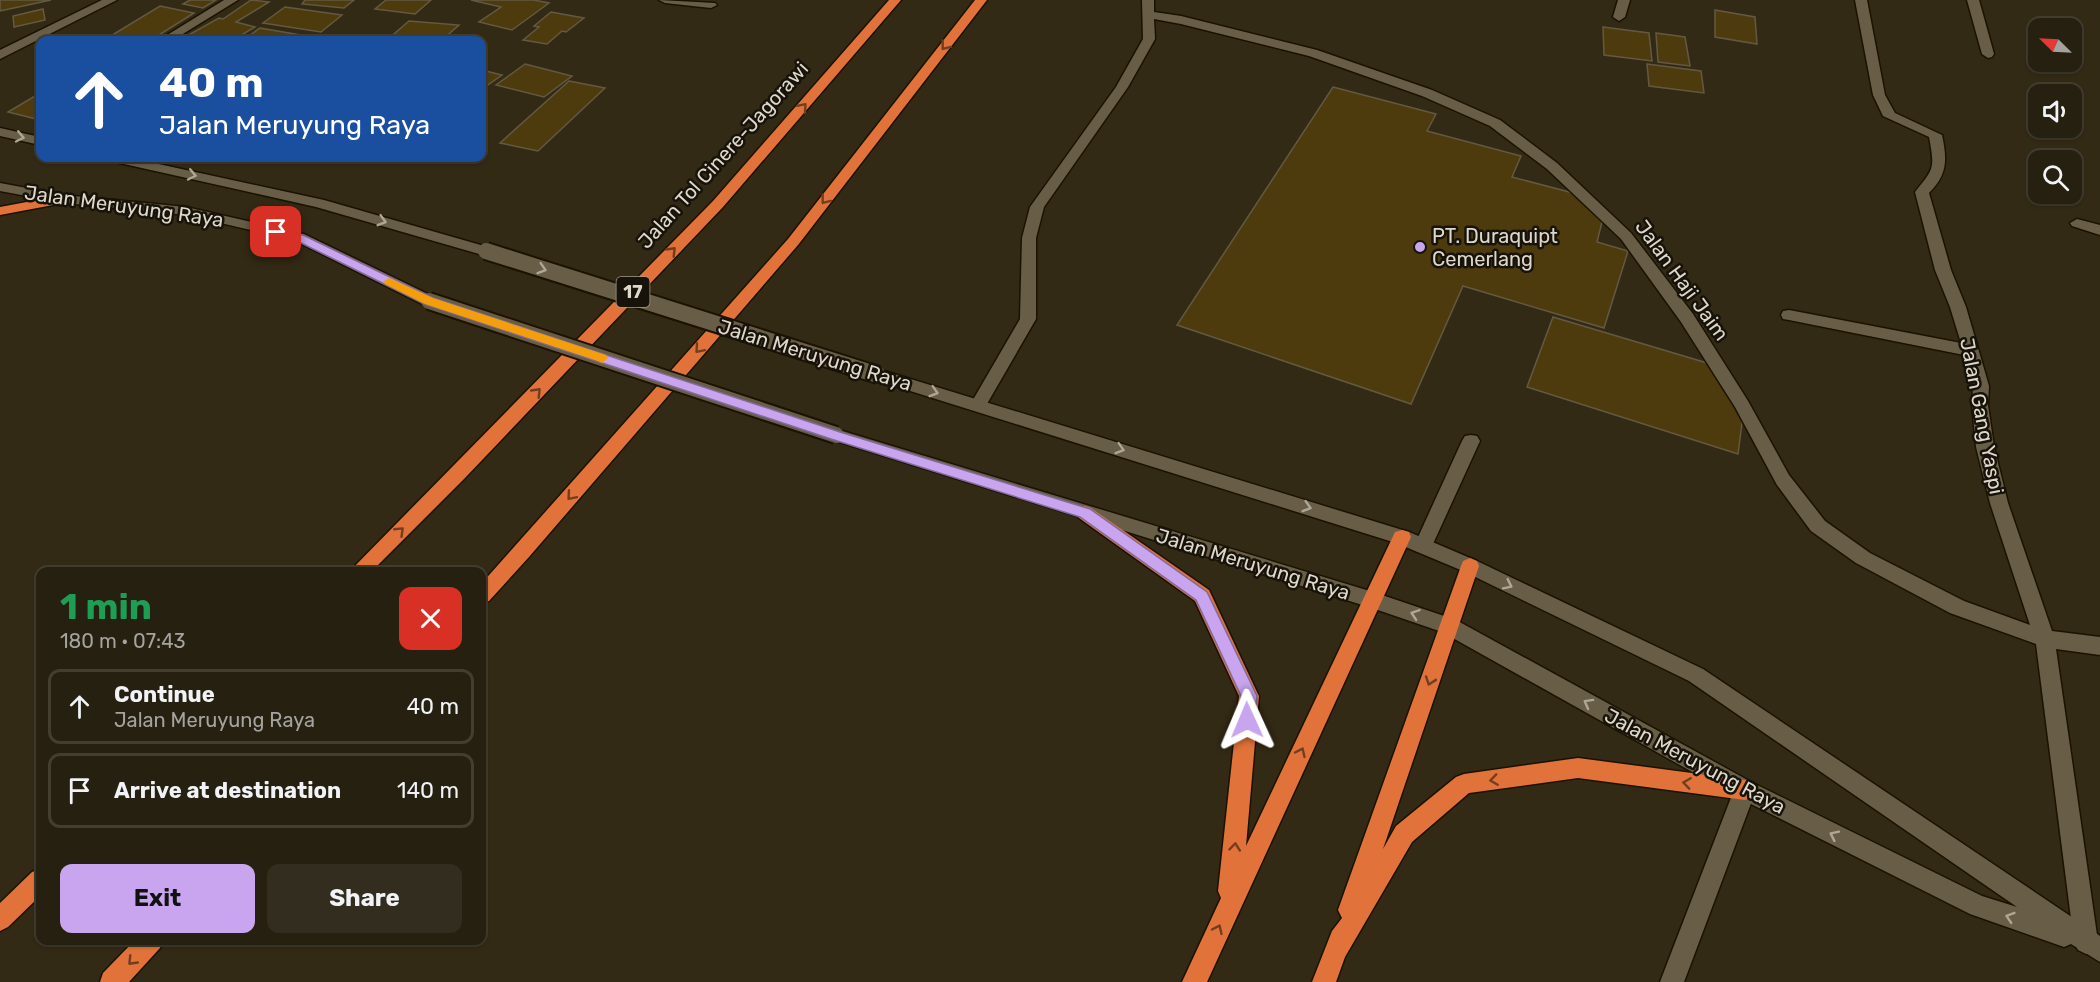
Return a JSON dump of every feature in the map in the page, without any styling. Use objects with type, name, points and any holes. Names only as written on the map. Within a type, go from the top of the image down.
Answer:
[{"type":"highway","name":"Jalan Tol Cinere-Jagorawi","points":[[363,567],[467,465],[718,204],[895,0]]},
{"type":"highway","points":[[486,591],[793,242],[981,0]]},
{"type":"highway","points":[[0,211],[64,199]]},
{"type":"highway","points":[[1085,513],[1202,596],[1249,696],[1229,905]]},
{"type":"highway","points":[[1194,982],[1402,537]]},
{"type":"highway","points":[[1324,982],[1470,566]]},
{"type":"highway","points":[[1336,950],[1404,834],[1464,784],[1578,768],[1745,790]]},
{"type":"highway","points":[[0,918],[36,884]]},
{"type":"highway","points":[[112,982],[147,945]]},
{"type":"street","points":[[38,36],[111,0]]},
{"type":"street","points":[[172,36],[232,0]]},
{"type":"street","points":[[665,0],[711,5]]},
{"type":"street","points":[[1619,17],[1623,0]]},
{"type":"street","name":"Jalan Gang Yaspi","points":[[1861,0],[1879,95],[1886,109],[1890,116],[1935,135],[1941,164],[1936,179],[1922,192],[1943,270],[1972,351],[1980,386],[1985,447],[1999,503],[2045,639],[2093,946]]},
{"type":"street","points":[[1973,0],[1988,54]]},
{"type":"street","points":[[978,405],[1028,319],[1029,238],[1037,207],[1122,87],[1149,39],[1148,8]]},
{"type":"street","name":"Jalan Haji Jaim","points":[[1148,8],[1181,20],[1313,53],[1427,93],[1495,123],[1552,165],[1626,236],[1688,318],[1742,405],[1783,480],[1818,526],[1863,558],[1957,607],[2045,639],[2100,646]]},
{"type":"street","points":[[0,55],[36,37]]},
{"type":"street","points":[[0,132],[36,140]]},
{"type":"street","name":"Jalan Meruyung Raya","points":[[133,162],[319,203],[486,251],[1402,537],[1470,566],[1696,675],[2093,946]]},
{"type":"street","name":"Jalan Meruyung Raya","points":[[0,187],[64,199],[186,211],[299,237],[429,301],[836,435],[1373,600],[1449,626],[1745,790],[1978,906],[2093,946]]},
{"type":"street","points":[[2077,224],[2100,230]]},
{"type":"street","points":[[1790,315],[1972,351]]},
{"type":"street","points":[[1423,546],[1471,441]]},
{"type":"street","points":[[1672,982],[1745,790]]},
{"type":"building","points":[[0,0],[51,0],[0,11]]},
{"type":"building","points":[[190,0],[216,0],[203,8],[183,4]]},
{"type":"building","points":[[251,0],[269,2],[236,22],[255,27],[240,36],[187,36],[219,18],[223,19]]},
{"type":"building","points":[[305,0],[354,0],[344,8],[302,4]]},
{"type":"building","points":[[386,0],[431,0],[415,14],[375,9]]},
{"type":"building","points":[[471,0],[534,0],[549,3],[512,30],[479,22],[501,7]]},
{"type":"building","points":[[160,6],[194,13],[157,36],[111,36]]},
{"type":"building","points":[[285,7],[342,15],[321,32],[263,23]]},
{"type":"building","points":[[43,9],[45,20],[14,27],[13,16]]},
{"type":"building","points":[[1715,10],[1755,17],[1757,44],[1715,37]]},
{"type":"building","points":[[551,12],[584,18],[566,32],[562,31],[547,44],[523,40],[539,27],[534,26]]},
{"type":"building","points":[[409,21],[459,25],[447,36],[392,36]]},
{"type":"building","points":[[1603,27],[1649,33],[1652,61],[1604,55]]},
{"type":"building","points":[[260,28],[307,36],[249,36]]},
{"type":"building","points":[[1656,33],[1685,37],[1690,66],[1658,62]]},
{"type":"building","points":[[525,64],[572,76],[544,97],[496,85]]},
{"type":"building","points":[[1647,64],[1701,71],[1704,93],[1649,86]]},
{"type":"building","points":[[486,71],[502,75],[486,86]]},
{"type":"building","points":[[569,81],[605,88],[538,151],[500,143]]},
{"type":"building","name":"PT. Duraquipt Cemerlang","points":[[1333,87],[1436,114],[1427,131],[1521,156],[1512,177],[1573,193],[1602,222],[1597,242],[1628,251],[1604,328],[1463,286],[1411,404],[1177,325]]},
{"type":"building","points":[[36,95],[36,119],[8,112]]},
{"type":"building","points":[[1553,317],[1707,363],[1743,415],[1738,454],[1527,387]]},
{"type":"slow traffic","points":[[389,282],[429,301],[602,358]]},
{"type":"place","name":"PT. Duraquipt Cemerlang","points":[[1420,247]]},
{"type":"route","points":[[276,232],[299,237],[429,301],[836,435],[1085,513],[1202,596],[1249,696],[1247,720]]}]
